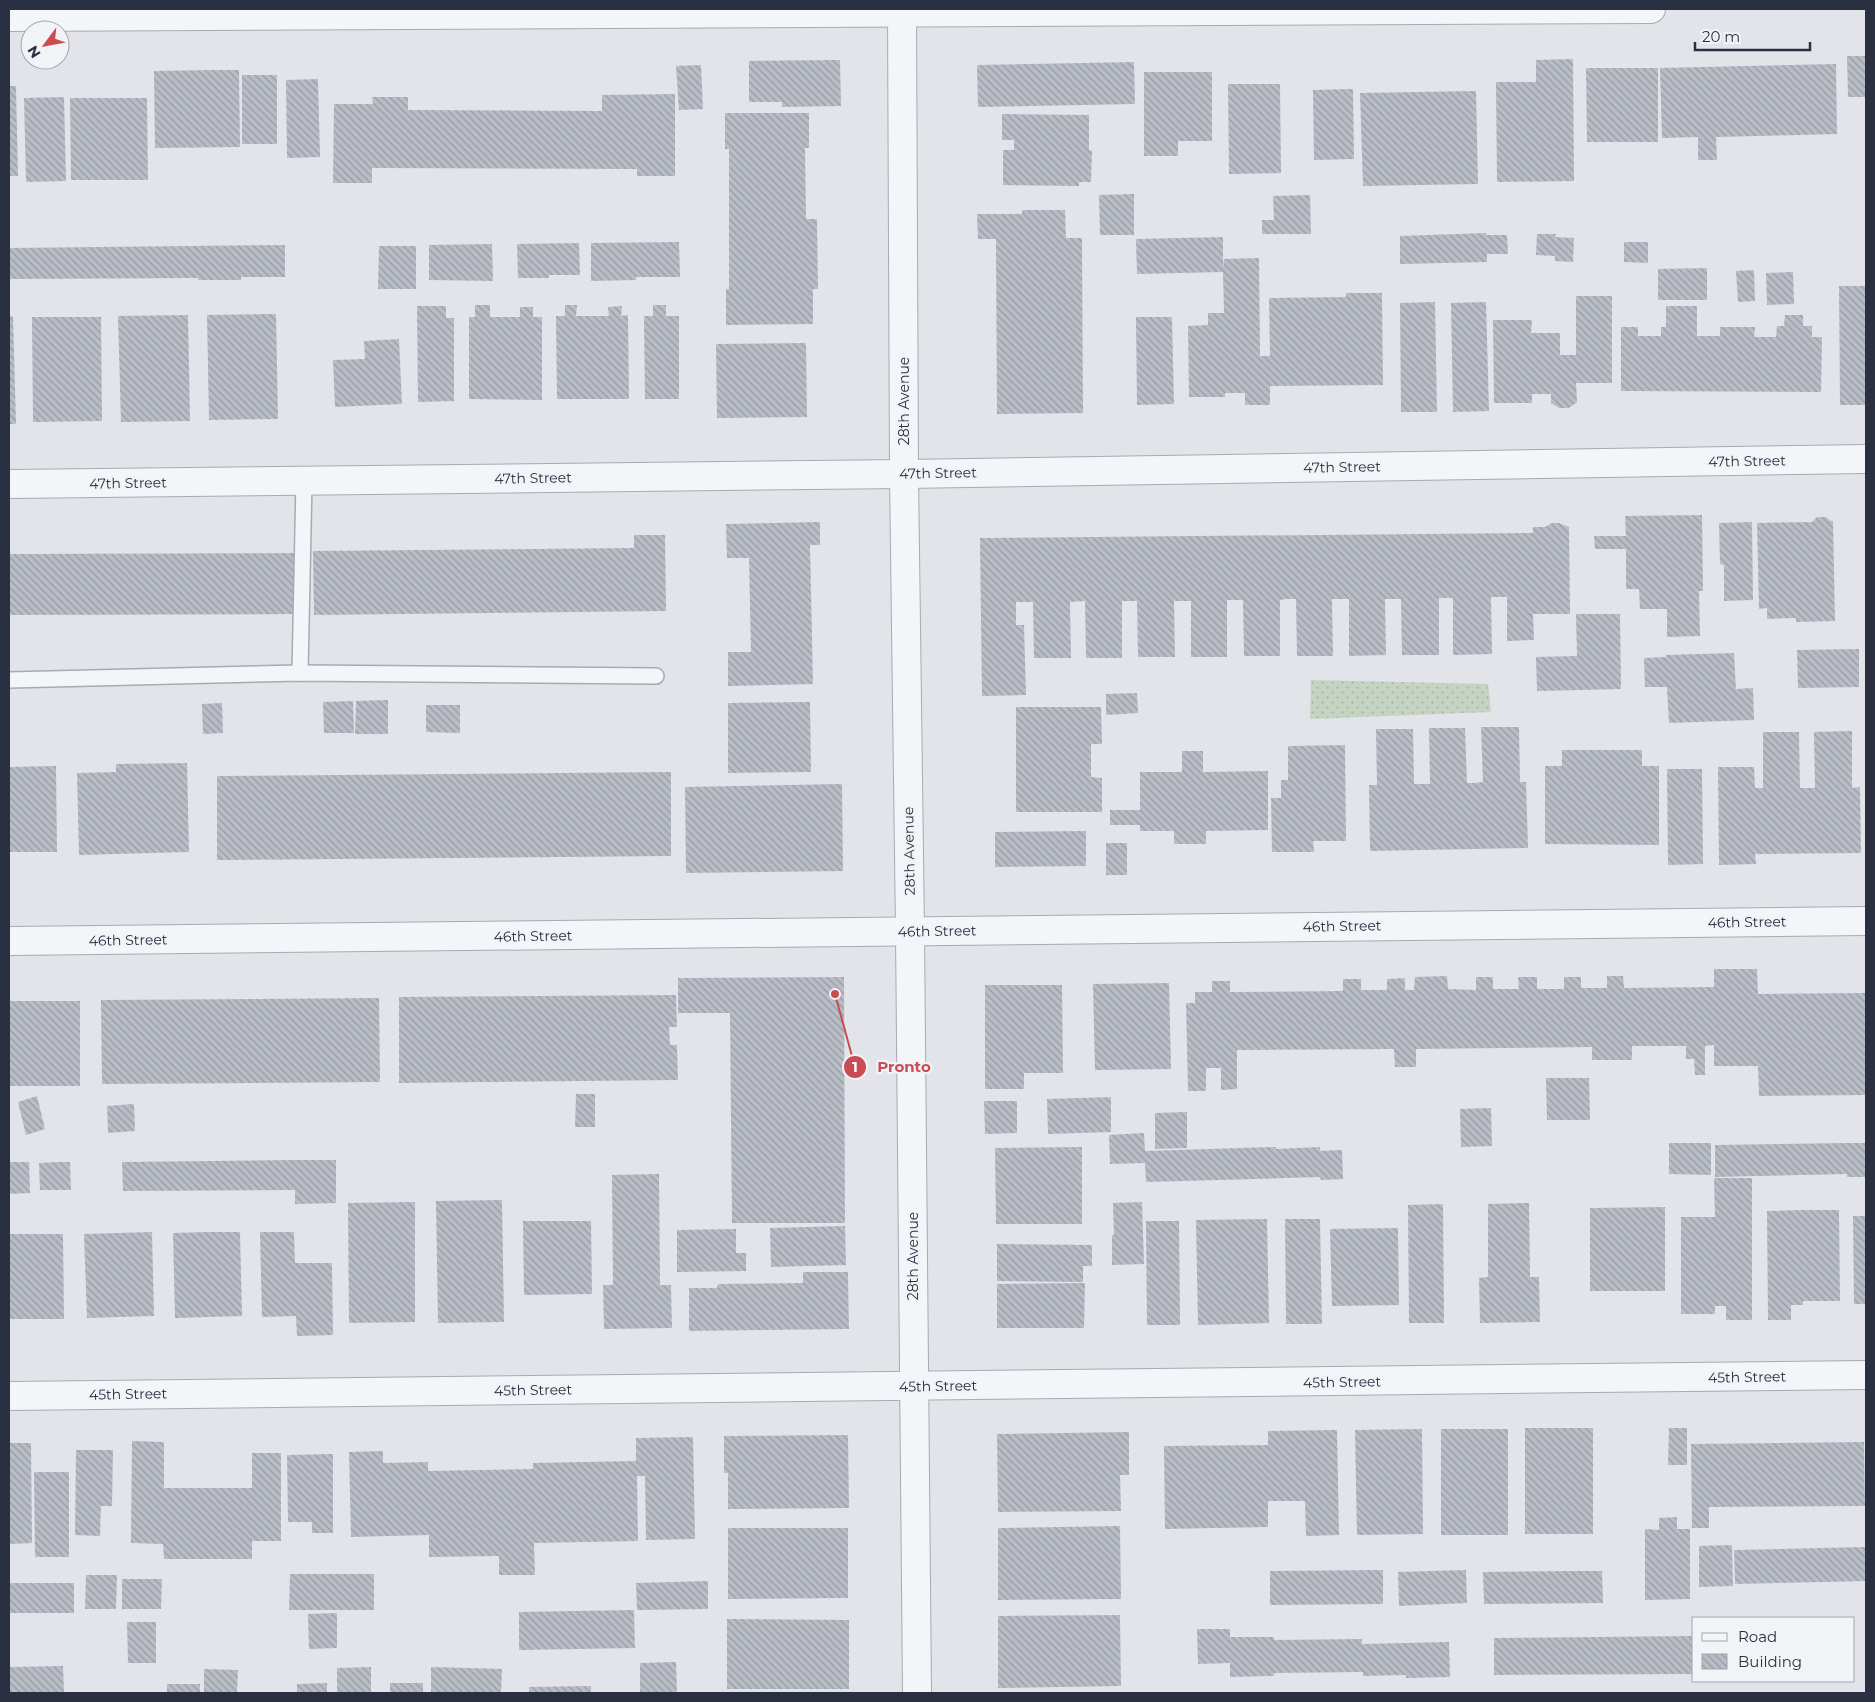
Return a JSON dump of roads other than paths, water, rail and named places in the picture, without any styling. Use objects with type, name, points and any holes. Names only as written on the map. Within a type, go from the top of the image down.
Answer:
[{"type":"street","points":[[9,18],[902,11],[1651,9]]},
{"type":"street","name":"28th Avenue","points":[[902,11],[904,474],[910,931],[916,1693]]},
{"type":"street","name":"47th Street","points":[[9,484],[904,474],[1866,459]]},
{"type":"street","name":"46th Street","points":[[9,941],[1866,921]]},
{"type":"street","name":"45th Street","points":[[9,1396],[1866,1375]]},
{"type":"lane","points":[[300,673],[304,481]]},
{"type":"lane","points":[[9,680],[300,673],[656,676]]},
{"type":"place","name":"Pronto","points":[[835,994]]}]
